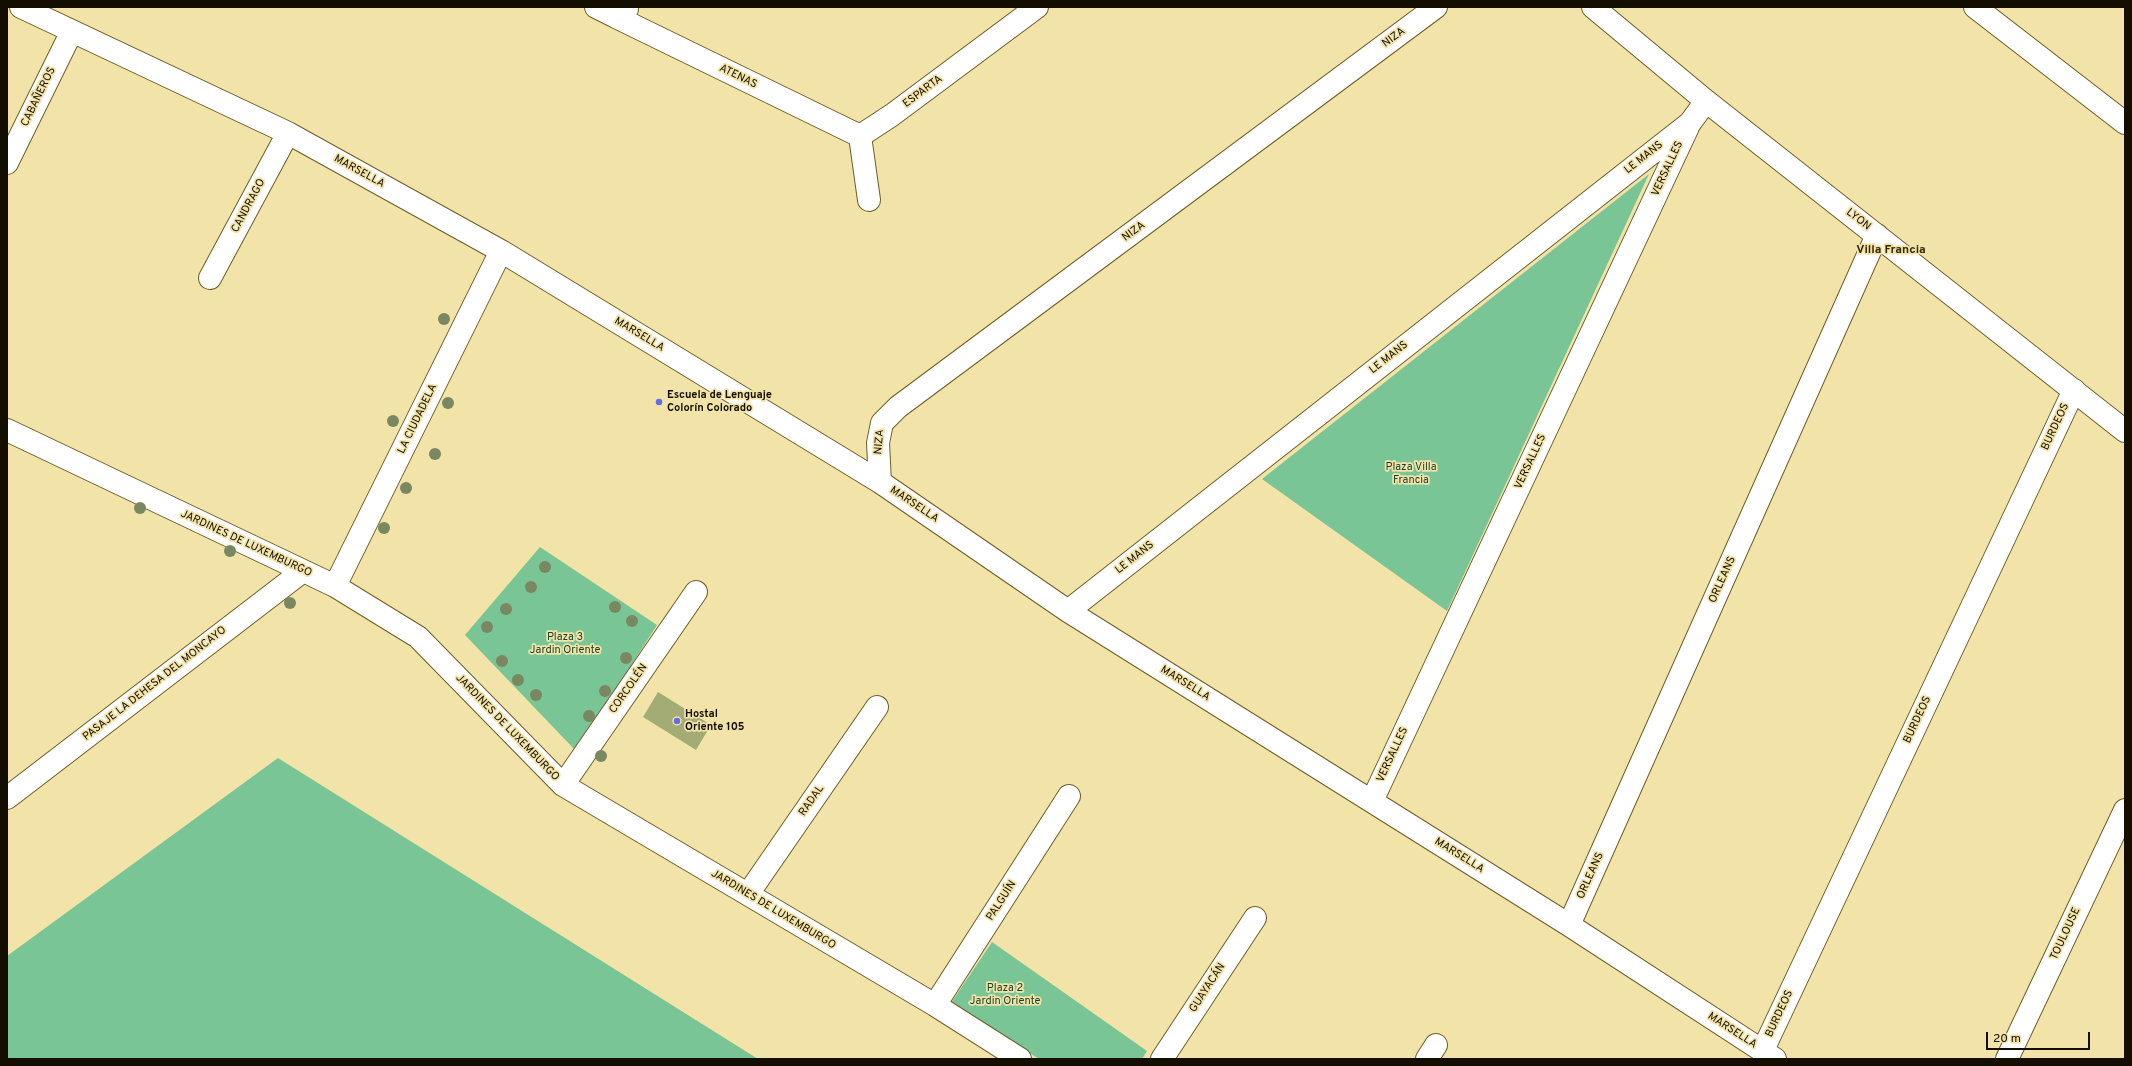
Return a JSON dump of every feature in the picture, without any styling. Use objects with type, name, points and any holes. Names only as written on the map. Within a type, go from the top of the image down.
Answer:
[{"type":"street","name":"MARSELLA","points":[[21,7],[288,133],[501,251],[880,482],[1068,611],[1569,925],[1769,1055]]},
{"type":"street","name":"ATENAS","points":[[596,7],[623,12],[860,136]]},
{"type":"street","name":"ESPARTA","points":[[860,136],[892,115],[1037,7]]},
{"type":"street","name":"NIZA","points":[[880,482],[878,443],[882,423],[898,407],[1436,7]]},
{"type":"street","name":"LYON","points":[[1593,7],[1706,101],[2125,431]]},
{"type":"street","points":[[1987,11],[2125,123]]},
{"type":"street","name":"CABAÑEROS","points":[[7,163],[72,31]]},
{"type":"street","name":"LE MANS","points":[[1068,611],[1690,123],[1706,101]]},
{"type":"street","name":"VERSALLES","points":[[1372,801],[1690,123]]},
{"type":"street","name":"CANDRAGO","points":[[210,278],[288,133]]},
{"type":"street","points":[[860,136],[869,200]]},
{"type":"street","name":"ORLEANS","points":[[1569,925],[1877,235]]},
{"type":"street","name":"LA CIUDADELA","points":[[335,586],[501,251]]},
{"type":"street","name":"BURDEOS","points":[[1769,1055],[2074,390]]},
{"type":"street","name":"JARDINES DE LUXEMBURGO","points":[[7,430],[335,586],[418,637],[563,785],[935,1005],[1020,1059]]},
{"type":"street","name":"PASAJE LA DEHESA DEL MONCAYO","points":[[7,798],[303,571]]},
{"type":"street","name":"CORCOLÉN","points":[[563,785],[696,592]]},
{"type":"street","name":"RADAL","points":[[748,894],[877,707]]},
{"type":"street","name":"PALGUÍN","points":[[935,1005],[1069,796]]},
{"type":"street","name":"TOULOUSE","points":[[2007,1059],[2125,810]]},
{"type":"street","name":"GUAYACÁN","points":[[1162,1059],[1255,918]]},
{"type":"green space","name":"Plaza Villa Francia","points":[[1649,174],[1447,611],[1262,479]]},
{"type":"green space","name":"Plaza 3 Jardin Oriente","points":[[540,547],[657,625],[576,751],[465,635]]},
{"type":"green space","points":[[278,758],[758,1059],[7,1059],[7,956]]},
{"type":"green space","name":"Plaza 2 Jardin Oriente","points":[[992,942],[1147,1051],[1142,1059],[1039,1059],[951,1003]]},
{"type":"building","name":"Hostal Oriente 105","points":[[658,692],[711,725],[696,750],[643,717]]},
{"type":"place","name":"Escuela de Lenguaje Colorín Colorado","points":[[659,402]]},
{"type":"place","name":"Hostal Oriente 105","points":[[677,721]]},
{"type":"district","name":"Villa Francia","points":[[1891,251]]}]
